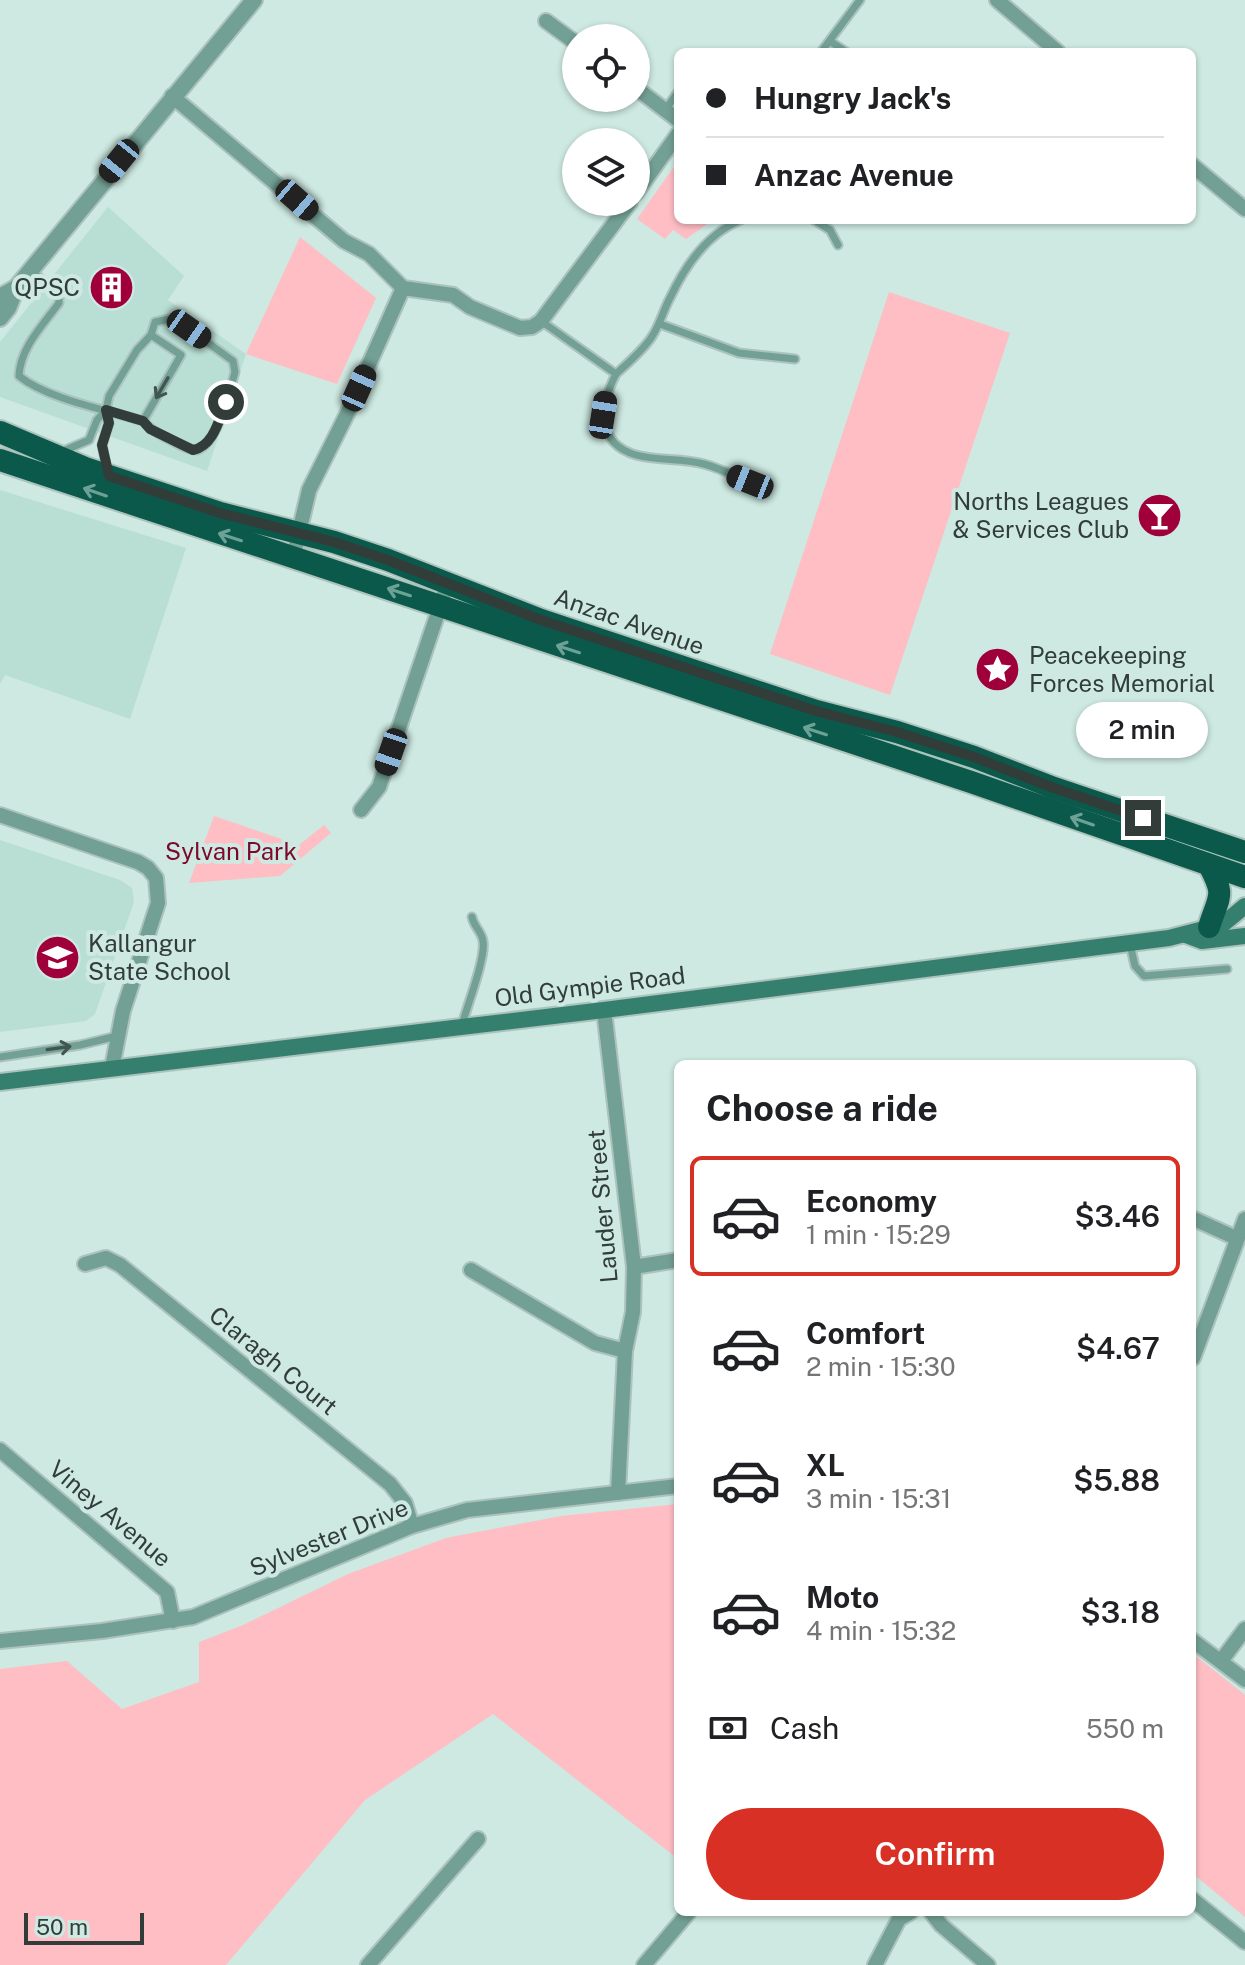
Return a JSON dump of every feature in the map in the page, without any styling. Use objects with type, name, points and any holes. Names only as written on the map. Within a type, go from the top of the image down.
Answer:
[{"type":"highway","name":"Anzac Avenue","points":[[0,432],[109,476],[220,513],[388,560],[587,635],[816,711],[897,732],[1245,852]]},
{"type":"highway","name":"Anzac Avenue","points":[[0,460],[1245,877]]},
{"type":"highway","points":[[889,756],[897,732]]},
{"type":"highway","points":[[1209,865],[1220,885],[1221,894],[1209,927]]},
{"type":"main road","name":"Old Gympie Road","points":[[0,1082],[1130,944],[1186,935],[1223,924],[1245,906]]},
{"type":"main road","name":"Old Gympie Road","points":[[1186,935],[1202,941],[1245,936]]},
{"type":"street","points":[[0,318],[16,288],[254,0]]},
{"type":"street","points":[[997,0],[1053,48]]},
{"type":"street","points":[[546,21],[562,33]]},
{"type":"street","points":[[172,96],[344,241],[369,254],[403,288],[453,295],[470,307],[520,328],[532,327],[541,321],[620,216]]},
{"type":"street","points":[[650,99],[674,117]]},
{"type":"street","points":[[650,173],[674,140]]},
{"type":"street","points":[[1196,168],[1242,200]]},
{"type":"street","points":[[0,297],[16,288]]},
{"type":"street","points":[[293,558],[309,490],[403,288]]},
{"type":"street","points":[[361,810],[379,787],[448,583]]},
{"type":"street","points":[[0,815],[138,862],[156,878],[158,903],[117,1036],[112,1068]]},
{"type":"street","name":"Lauder Street","points":[[604,1010],[634,1267],[633,1312],[625,1351],[618,1493]]},
{"type":"street","points":[[1196,1350],[1245,1219]]},
{"type":"street","points":[[1196,1220],[1236,1238]]},
{"type":"street","name":"Claragh Court","points":[[85,1264],[106,1258],[133,1275],[390,1484],[405,1503],[412,1526]]},
{"type":"street","points":[[634,1267],[674,1261]]},
{"type":"street","points":[[471,1270],[595,1343],[625,1351]]},
{"type":"street","name":"Viney Avenue","points":[[0,1450],[161,1586],[169,1595],[173,1621]]},
{"type":"street","name":"Sylvester Drive","points":[[0,1641],[173,1621],[211,1611],[412,1526],[467,1510],[674,1486]]},
{"type":"street","points":[[1221,1661],[1245,1629]]},
{"type":"street","points":[[1196,1643],[1245,1680]]},
{"type":"street","points":[[368,1965],[478,1839]]},
{"type":"street","points":[[1196,1902],[1245,1942]]},
{"type":"street","points":[[644,1965],[686,1916]]},
{"type":"street","points":[[875,1965],[899,1919],[904,1916]]},
{"type":"street","points":[[934,1916],[988,1965]]},
{"type":"lane","points":[[824,48],[860,0]]},
{"type":"lane","points":[[830,41],[840,48]]},
{"type":"lane","points":[[665,110],[674,98]]},
{"type":"lane","points":[[731,224],[710,240],[692,260],[649,341],[616,374],[606,392],[603,415],[608,433],[620,448],[638,456],[705,464],[750,482]]},
{"type":"lane","points":[[820,224],[830,230],[838,245]]},
{"type":"lane","points":[[31,270],[59,295],[59,303],[32,339],[19,364],[19,376],[31,386],[106,410],[143,421],[150,429],[193,450],[199,449],[213,435],[235,372],[233,361],[174,318],[155,322],[151,335],[137,350],[109,396],[106,410],[109,423],[102,445],[109,476]]},
{"type":"lane","points":[[541,321],[616,374]]},
{"type":"lane","points":[[660,324],[739,353],[795,359]]},
{"type":"lane","points":[[143,421],[181,355],[151,335]]},
{"type":"lane","points":[[53,454],[89,440],[97,420],[106,410]]},
{"type":"lane","points":[[461,1027],[483,952],[483,938],[472,917]]},
{"type":"lane","points":[[1130,944],[1135,966],[1144,976],[1152,978],[1227,969]]},
{"type":"lane","points":[[0,1057],[117,1036]]},
{"type":"shaded area","points":[[108,207],[184,276],[168,300],[246,354],[207,471],[0,397],[0,342]]},
{"type":"shaded area","points":[[0,490],[186,548],[130,719],[5,675],[0,684]]},
{"type":"shaded area","name":"Kallangur State School","points":[[0,840],[120,880],[132,888],[134,902],[95,1014],[86,1021],[0,1032]]},
{"type":"green space","points":[[674,167],[674,224],[707,224],[686,239],[673,230],[665,239],[637,219],[639,216],[650,216],[650,201]]},
{"type":"green space","points":[[300,237],[376,298],[337,384],[246,354]]},
{"type":"green space","points":[[889,292],[1010,333],[890,695],[770,654]]},
{"type":"green space","name":"Sylvan Park","points":[[214,816],[299,845],[324,825],[331,833],[280,876],[189,883]]},
{"type":"green space","points":[[674,1504],[674,1856],[493,1714],[365,1800],[226,1965],[0,1965],[0,1669],[67,1661],[122,1709],[199,1682],[199,1642],[243,1625],[348,1574],[446,1538],[561,1516]]},
{"type":"green space","points":[[1196,1656],[1245,1695],[1245,1917],[1196,1876]]},
{"type":"place","name":"QPSC","points":[[111,288]]},
{"type":"place","name":"Norths Leagues & Services Club","points":[[1160,516]]},
{"type":"place","name":"Peacekeeping Forces Memorial","points":[[998,670]]},
{"type":"place","name":"Kallangur State School","points":[[57,958]]},
{"type":"route","points":[[226,402],[213,435],[206,445],[193,450],[150,429],[143,421],[106,410],[109,423],[102,445],[109,476],[220,513],[334,542],[417,570],[541,620],[816,711],[897,732],[974,757],[1143,818]]}]
